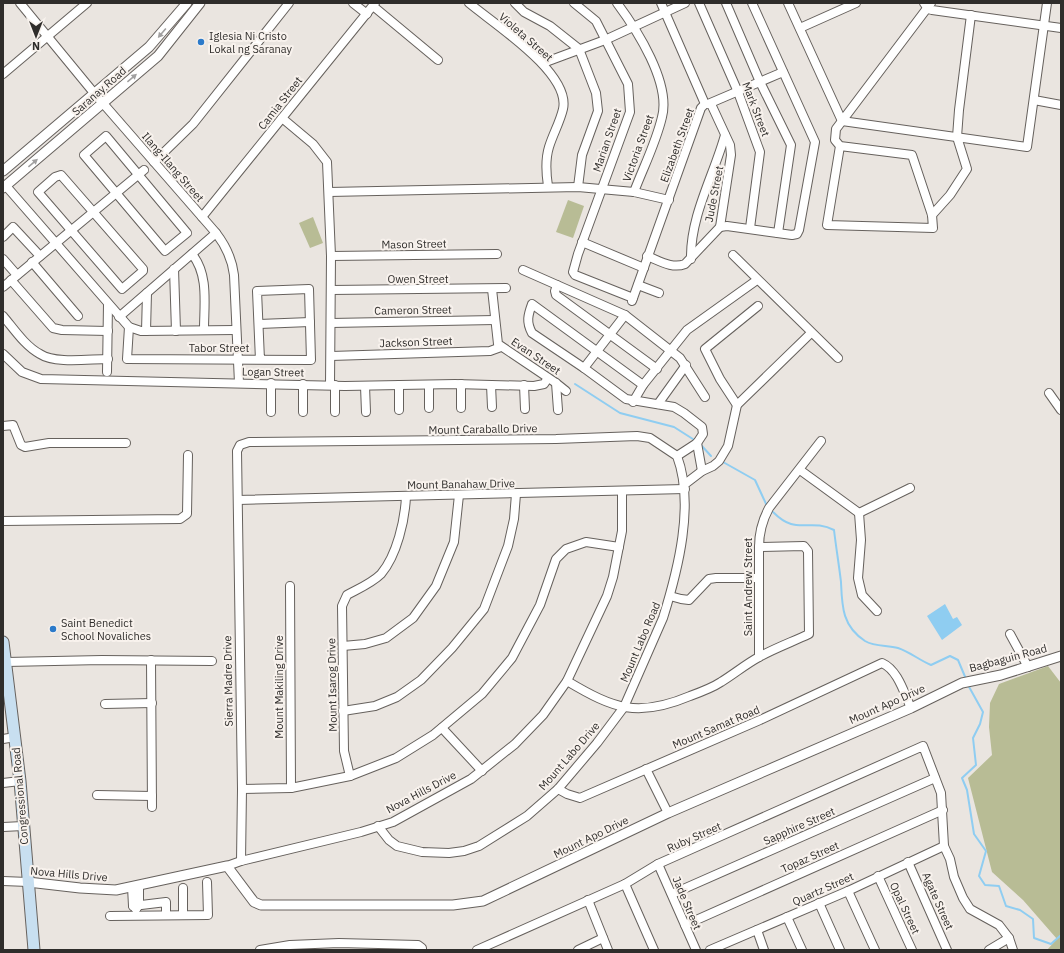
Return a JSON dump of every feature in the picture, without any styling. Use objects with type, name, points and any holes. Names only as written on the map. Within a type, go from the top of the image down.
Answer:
[{"type":"main road","name":"Congressional Road","points":[[3,642],[20,781],[34,950]]},
{"type":"street","name":"Ilang-Ilang Street","points":[[20,3],[94,93],[216,233],[227,248],[233,268],[238,378]]},
{"type":"street","points":[[3,74],[87,3]]},
{"type":"street","name":"Saranay Road","points":[[3,171],[150,47],[187,3]]},
{"type":"street","name":"Saranay Road","points":[[4,187],[158,56],[200,3]]},
{"type":"street","points":[[154,162],[193,124],[289,3]]},
{"type":"street","points":[[353,3],[367,14]]},
{"type":"street","name":"Violeta Street","points":[[469,3],[543,63],[558,84],[563,96],[563,108],[548,148],[546,166],[548,186]]},
{"type":"street","points":[[515,3],[524,12],[550,26],[579,49],[596,93],[598,111],[582,155],[578,186]]},
{"type":"street","name":"Marian Street","points":[[574,3],[596,21],[606,40],[628,84],[630,112],[582,242],[573,272],[575,275],[632,300]]},
{"type":"street","name":"Victoria Street","points":[[616,3],[634,26],[660,80],[664,101],[662,117],[634,192]]},
{"type":"street","name":"Elizabeth Street","points":[[632,300],[701,108],[708,104],[661,3]]},
{"type":"street","points":[[543,63],[606,40],[685,3]]},
{"type":"street","name":"Mark Street","points":[[699,3],[738,92],[760,152],[750,228]]},
{"type":"street","points":[[726,3],[760,82],[791,145],[778,233]]},
{"type":"street","points":[[720,227],[727,226],[750,228],[792,235],[797,234],[815,142],[752,3]]},
{"type":"street","points":[[788,3],[842,121]]},
{"type":"street","points":[[800,28],[856,3]]},
{"type":"street","points":[[842,121],[1027,147],[1047,3]]},
{"type":"street","points":[[374,4],[438,60]]},
{"type":"street","name":"Camia Street","points":[[202,217],[374,4]]},
{"type":"street","points":[[840,146],[827,225],[933,228],[932,216],[912,155],[840,146],[835,140],[834,134],[842,121],[928,5],[971,15],[1061,28]]},
{"type":"street","points":[[932,216],[950,195],[967,169],[957,137],[971,15]]},
{"type":"street","points":[[708,104],[783,72]]},
{"type":"street","points":[[1034,100],[1061,105]]},
{"type":"street","name":"Jude Street","points":[[691,259],[720,227],[731,164],[730,145],[708,104]]},
{"type":"street","points":[[282,118],[313,144],[324,156],[328,168],[331,256],[331,356],[335,412]]},
{"type":"street","points":[[647,256],[678,266],[691,259],[692,240],[696,220],[725,135]]},
{"type":"street","points":[[106,136],[141,172],[187,233],[166,251],[84,155],[106,136]]},
{"type":"street","points":[[3,287],[141,172]]},
{"type":"street","points":[[61,175],[94,211],[143,269],[143,271],[122,289],[71,229],[38,192],[55,177],[61,175]]},
{"type":"street","points":[[329,192],[578,186],[634,192],[669,200]]},
{"type":"street","points":[[4,187],[55,243],[128,328],[146,331],[235,330]]},
{"type":"street","points":[[3,236],[13,227],[40,256]]},
{"type":"street","points":[[119,317],[216,233]]},
{"type":"street","points":[[582,242],[644,268]]},
{"type":"street","points":[[192,254],[199,264],[203,276],[204,330]]},
{"type":"street","name":"Mason Street","points":[[331,256],[497,254]]},
{"type":"street","points":[[733,255],[838,358]]},
{"type":"street","points":[[4,260],[14,277],[53,328],[62,330],[108,331]]},
{"type":"street","points":[[32,262],[78,316]]},
{"type":"street","points":[[174,270],[176,331]]},
{"type":"street","points":[[523,270],[625,315],[671,350],[686,365],[705,397]]},
{"type":"street","points":[[633,402],[643,386],[687,330],[757,280]]},
{"type":"street","points":[[557,285],[555,291],[556,295],[657,369]]},
{"type":"street","points":[[638,285],[659,293]]},
{"type":"street","name":"Owen Street","points":[[331,290],[506,288]]},
{"type":"street","points":[[259,324],[310,322],[309,289],[257,291],[260,360]]},
{"type":"street","name":"Evan Street","points":[[492,289],[496,337],[498,344],[566,391]]},
{"type":"street","points":[[146,331],[147,293]]},
{"type":"street","points":[[108,304],[108,372]]},
{"type":"street","points":[[643,386],[532,304],[527,317],[528,326],[532,333],[584,368],[626,399],[633,402],[674,407],[702,427],[703,434],[697,443],[677,456],[685,487],[702,471],[714,466],[719,461],[728,446],[736,405],[811,333]]},
{"type":"street","points":[[736,405],[705,350],[758,306]]},
{"type":"street","points":[[584,368],[625,315]]},
{"type":"street","points":[[3,316],[28,345],[41,355],[56,359],[108,359]]},
{"type":"street","name":"Cameron Street","points":[[331,323],[495,320]]},
{"type":"street","name":"Tabor Street","points":[[128,328],[127,359],[311,360],[310,322]]},
{"type":"street","name":"Jackson Street","points":[[331,356],[490,351],[502,347]]},
{"type":"street","name":"Logan Street","points":[[3,354],[22,372],[41,379],[238,378],[271,383],[365,386],[461,384],[524,385],[544,384],[548,378]]},
{"type":"street","points":[[658,404],[686,365]]},
{"type":"street","points":[[271,383],[271,412]]},
{"type":"street","points":[[556,383],[558,410]]},
{"type":"street","points":[[303,384],[303,412]]},
{"type":"street","points":[[461,384],[461,408]]},
{"type":"street","points":[[399,385],[399,410]]},
{"type":"street","points":[[429,385],[429,408]]},
{"type":"street","points":[[491,385],[492,407]]},
{"type":"street","points":[[524,385],[525,409]]},
{"type":"street","points":[[365,386],[366,412]]},
{"type":"street","points":[[1049,393],[1061,410]]},
{"type":"street","points":[[3,426],[13,425],[21,445],[25,447],[50,443],[126,443]]},
{"type":"street","name":"Mount Caraballo Drive","points":[[249,442],[556,439],[637,436],[650,438],[677,456]]},
{"type":"street","name":"Saint Andrew Street","points":[[759,657],[759,533],[769,508],[821,441]]},
{"type":"street","name":"Sierra Madre Drive","points":[[241,861],[242,789],[237,450],[240,445],[249,442]]},
{"type":"street","points":[[697,443],[702,471]]},
{"type":"street","points":[[3,520],[180,519],[187,514],[188,455]]},
{"type":"street","points":[[800,470],[859,513],[861,540],[858,578],[862,595],[877,611]]},
{"type":"street","name":"Mount Banahaw Drive","points":[[238,500],[622,491],[685,487]]},
{"type":"street","name":"Mount Labo Road","points":[[624,707],[663,618],[670,596],[682,533],[685,487]]},
{"type":"street","points":[[859,513],[910,488]]},
{"type":"street","name":"Nova Hills Drive","points":[[3,881],[28,882],[99,890],[136,886],[227,866],[241,861],[361,832],[393,822],[420,808],[482,771],[516,744],[543,715],[568,682],[607,596],[622,530],[622,491]]},
{"type":"street","points":[[343,711],[375,706],[397,697],[421,680],[452,648],[484,609],[508,546],[514,518],[516,494]]},
{"type":"street","points":[[343,646],[365,644],[386,638],[413,618],[436,586],[454,542],[459,495]]},
{"type":"street","name":"Mount Isarog Drive","points":[[350,776],[344,751],[342,606],[347,594],[364,587],[381,574],[395,548],[405,520],[406,496]]},
{"type":"street","points":[[242,789],[291,788],[350,776],[396,758],[442,728],[482,694],[512,658],[540,605],[556,559],[566,549],[586,542],[619,547]]},
{"type":"street","points":[[568,682],[593,697],[610,704],[624,707],[651,708],[670,704],[720,683],[759,657],[809,634],[808,551],[804,546],[759,547]]},
{"type":"street","points":[[670,596],[689,600],[710,580],[716,578],[758,578]]},
{"type":"street","name":"Mount Makiling Drive","points":[[290,586],[291,788]]},
{"type":"street","points":[[1010,634],[1028,667]]},
{"type":"street","name":"Bagbaguin Road","points":[[962,683],[1001,675],[1061,656]]},
{"type":"street","points":[[5,666],[151,660],[212,661]]},
{"type":"street","points":[[151,660],[152,807]]},
{"type":"street","name":"Mount Samat Road","points":[[558,789],[567,794],[580,798],[760,720],[882,663],[888,666],[895,674],[911,708]]},
{"type":"street","name":"Mount Apo Drive","points":[[227,866],[254,902],[261,905],[470,903],[483,901],[668,813],[911,708],[962,683]]},
{"type":"street","points":[[105,704],[152,703]]},
{"type":"street","name":"Mount Labo Drive","points":[[378,826],[388,840],[407,850],[436,852],[464,851],[479,846],[527,816],[558,789],[597,743],[624,707]]},
{"type":"street","points":[[442,728],[482,771]]},
{"type":"street","points":[[3,738],[15,737]]},
{"type":"street","name":"Ruby Street","points":[[477,950],[625,884],[658,864],[923,746],[934,778]]},
{"type":"street","points":[[646,769],[668,813]]},
{"type":"street","points":[[934,778],[941,793],[944,846],[963,898],[970,909],[999,925],[1009,938],[1013,950]]},
{"type":"street","name":"Sapphire Street","points":[[672,894],[934,778]]},
{"type":"street","points":[[3,783],[20,781]]},
{"type":"street","points":[[97,795],[152,796]]},
{"type":"street","name":"Topaz Street","points":[[685,925],[943,810]]},
{"type":"street","points":[[3,827],[23,826]]},
{"type":"street","name":"Quartz Street","points":[[710,950],[848,891],[944,846]]},
{"type":"street","name":"Agate Street","points":[[908,862],[948,950]]},
{"type":"street","name":"Jade Street","points":[[658,864],[696,950]]},
{"type":"street","name":"Opal Street","points":[[878,876],[912,950]]},
{"type":"street","points":[[136,909],[166,916],[208,915],[208,882]]},
{"type":"street","points":[[625,884],[654,950]]},
{"type":"street","points":[[136,886],[136,909]]},
{"type":"street","points":[[183,888],[183,915]]},
{"type":"street","points":[[848,891],[875,950]]},
{"type":"street","points":[[588,900],[608,950]]},
{"type":"street","points":[[110,916],[166,902],[166,916]]},
{"type":"street","points":[[819,903],[840,950]]},
{"type":"street","points":[[787,916],[802,950]]},
{"type":"street","points":[[757,930],[764,950]]},
{"type":"street","points":[[578,950],[603,938]]},
{"type":"street","points":[[989,950],[1009,938]]},
{"type":"street","points":[[262,950],[290,944],[347,943],[418,945],[422,948],[422,950]]},
{"type":"green space","points":[[568,200],[584,206],[573,238],[556,232]]},
{"type":"green space","points":[[313,217],[323,243],[310,248],[299,223]]},
{"type":"green space","points":[[1048,666],[1061,683],[1061,950],[1047,950],[1057,939],[1023,900],[992,872],[968,778],[992,755],[989,727],[990,703],[999,684]]},
{"type":"water","points":[[945,604],[953,619],[957,617],[962,625],[942,640],[927,616]]},
{"type":"waterway","points":[[575,384],[620,413],[674,427],[696,441]]},
{"type":"waterway","points":[[701,445],[711,456]]},
{"type":"waterway","points":[[723,462],[755,480],[767,506]]},
{"type":"waterway","points":[[773,512],[781,519],[791,524],[816,525],[828,527],[834,530],[843,607],[848,622],[857,635],[869,643],[898,648],[931,665],[950,656],[958,660],[966,679]]},
{"type":"waterway","points":[[968,685],[983,712],[980,724],[973,738],[976,765],[962,778],[967,790],[974,834],[986,851],[979,876],[985,885],[999,886],[1006,906],[1020,910],[1033,919],[1034,938],[1051,944],[1061,935]]},
{"type":"place","name":"Iglesia Ni Cristo Lokal ng Saranay","points":[[201,42]]},
{"type":"place","name":"Saint Benedict School Novaliches","points":[[53,629]]}]
